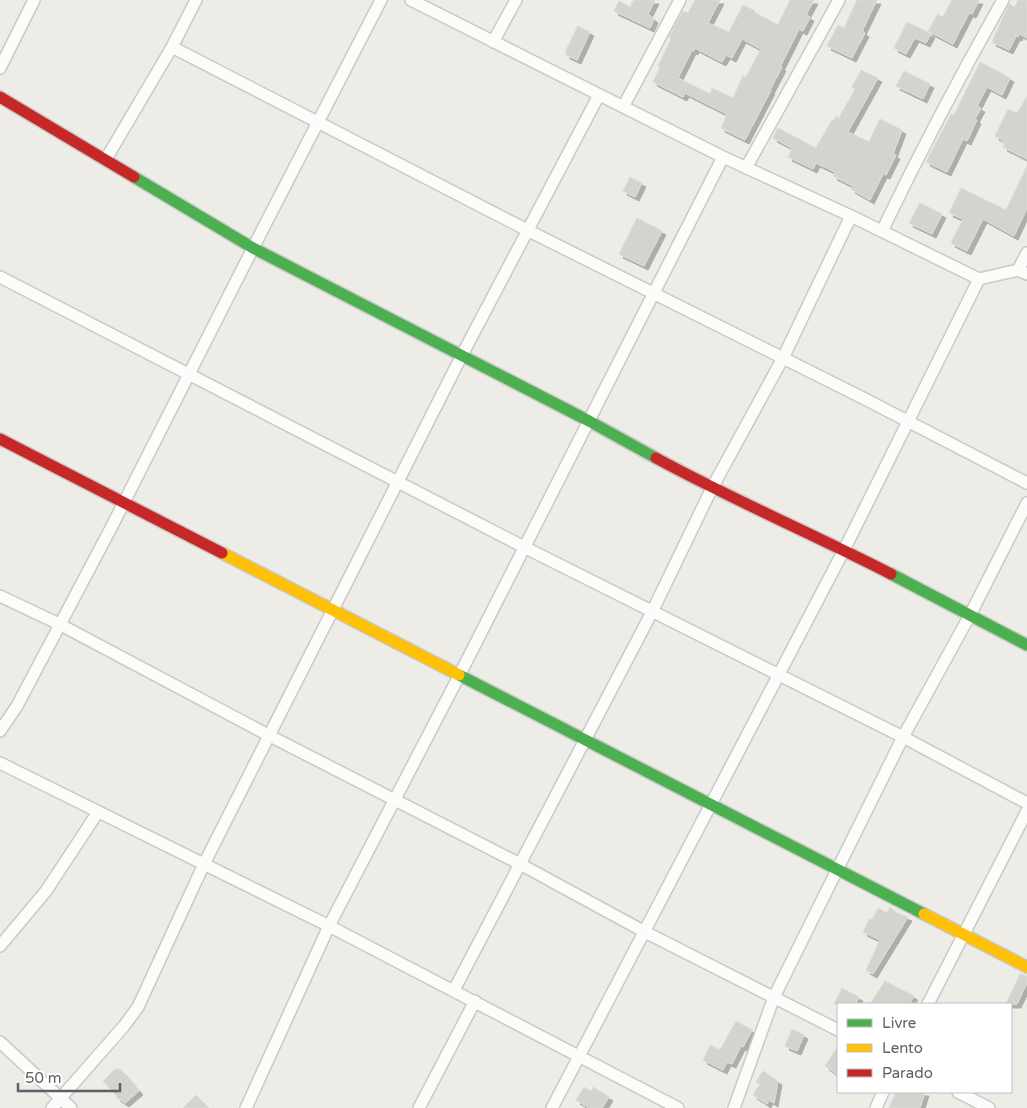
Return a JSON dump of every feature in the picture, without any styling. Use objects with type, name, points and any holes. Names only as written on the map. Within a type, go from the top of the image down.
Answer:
[{"type":"street","points":[[0,68],[34,0]]},
{"type":"street","points":[[106,159],[172,47],[196,0]]},
{"type":"street","points":[[0,731],[17,706],[123,503],[381,0]]},
{"type":"street","points":[[411,0],[723,157],[851,216],[979,279],[1022,272],[1027,253]]},
{"type":"street","points":[[493,42],[516,0]]},
{"type":"street","points":[[623,107],[680,0]]},
{"type":"street","points":[[746,168],[840,0]]},
{"type":"street","points":[[882,232],[919,154],[1003,0]]},
{"type":"street","points":[[172,47],[527,230],[863,398],[1027,483]]},
{"type":"street","points":[[52,1108],[124,1026],[138,1007],[204,864],[462,356],[599,95]]},
{"type":"street","points":[[0,97],[253,248],[589,421],[712,488],[844,550],[1027,645]]},
{"type":"street","points":[[246,1108],[329,926],[460,676],[723,157]]},
{"type":"street","points":[[454,990],[652,612],[712,488],[783,358],[851,216]]},
{"type":"street","points":[[0,277],[398,483],[903,737],[1027,803]]},
{"type":"street","points":[[552,1108],[844,550],[979,279]]},
{"type":"street","points":[[0,439],[965,933],[1027,967]]},
{"type":"street","points":[[734,1108],[774,997],[903,737],[970,615],[1027,503]]},
{"type":"street","points":[[0,596],[59,624],[270,736],[520,864],[645,932],[837,1029]]},
{"type":"street","points":[[0,763],[329,926],[678,1108]]},
{"type":"street","points":[[0,946],[46,890],[98,812]]},
{"type":"street","points":[[929,1003],[1027,812]]},
{"type":"street","points":[[419,1108],[475,1001]]},
{"type":"street","points":[[0,1042],[70,1108]]},
{"type":"street","points":[[876,1108],[883,1093]]},
{"type":"street","points":[[960,1093],[989,1108]]},
{"type":"building","points":[[634,0],[655,0],[648,14],[654,19],[650,28],[614,11],[619,1],[630,7]]},
{"type":"building","points":[[695,0],[720,0],[708,23],[729,32],[743,5],[778,25],[790,0],[814,0],[806,15],[810,17],[803,31],[799,29],[771,90],[745,140],[721,128],[727,114],[685,93],[683,97],[653,82],[674,27],[683,11],[688,13]],"holes":[[[742,39],[761,49],[746,77],[743,76],[733,98],[712,88],[710,94],[678,78],[692,50],[694,51],[695,48],[722,62],[726,55],[732,58]]]},
{"type":"building","points":[[857,0],[877,0],[862,31],[865,33],[852,58],[827,46],[838,25],[844,28]]},
{"type":"building","points":[[952,0],[979,0],[972,14],[969,13],[953,44],[928,31],[938,14],[943,17]]},
{"type":"building","points":[[1018,0],[1027,0],[1027,38],[1019,34],[1018,37],[1016,36],[1009,50],[992,42],[1009,4],[1015,7]]},
{"type":"building","points":[[907,22],[931,34],[926,43],[915,38],[906,54],[894,48]]},
{"type":"building","points":[[578,26],[590,32],[577,60],[566,55],[566,50]]},
{"type":"building","points":[[980,62],[1010,78],[1002,95],[987,87],[977,106],[981,108],[975,119],[977,120],[967,141],[963,139],[947,172],[926,162],[951,114],[954,115]]},
{"type":"building","points":[[861,70],[878,78],[848,132],[869,142],[880,119],[902,130],[893,154],[896,155],[886,175],[883,174],[870,200],[851,189],[853,186],[833,176],[835,172],[816,163],[813,169],[788,157],[792,148],[773,138],[778,128],[816,148],[832,120],[834,121],[836,116],[839,118],[855,89],[852,87]]},
{"type":"building","points":[[904,71],[930,84],[923,99],[896,86]]},
{"type":"building","points":[[1027,96],[1027,159],[1003,147],[1005,144],[1002,143],[1003,140],[995,136],[1008,109],[1017,113]]},
{"type":"building","points":[[1027,166],[1027,208],[1014,236],[983,219],[967,251],[951,243],[963,219],[949,213],[961,188],[1006,210]]},
{"type":"building","points":[[630,177],[642,183],[635,197],[623,191]]},
{"type":"building","points":[[920,203],[942,214],[932,234],[909,223]]},
{"type":"building","points":[[637,218],[662,231],[644,266],[619,254]]},
{"type":"building","points":[[890,907],[897,913],[908,917],[873,974],[866,970],[880,940],[863,932],[869,919],[872,920],[878,908],[887,913]]},
{"type":"building","points":[[1020,974],[1027,976],[1027,983],[1017,1004],[1006,1003]]},
{"type":"building","points":[[885,981],[914,996],[910,1003],[871,1003]]},
{"type":"building","points":[[842,988],[859,997],[856,1003],[834,1004]]},
{"type":"building","points":[[736,1021],[752,1030],[732,1064],[727,1062],[723,1070],[703,1060],[710,1045],[720,1050]]},
{"type":"building","points":[[792,1029],[804,1035],[797,1051],[785,1046]]},
{"type":"building","points":[[837,1048],[837,1074],[825,1066]]},
{"type":"building","points":[[115,1069],[120,1069],[139,1091],[125,1103],[116,1097],[103,1081]]},
{"type":"building","points":[[763,1071],[778,1081],[774,1103],[769,1100],[767,1104],[753,1095],[760,1084],[756,1082]]},
{"type":"building","points":[[584,1087],[591,1091],[593,1087],[609,1097],[602,1108],[589,1108],[576,1100]]},
{"type":"building","points":[[896,1093],[925,1093],[920,1108],[889,1108]]},
{"type":"building","points":[[196,1095],[209,1108],[183,1108]]},
{"type":"traffic: fast","points":[[134,177],[253,248],[589,421],[656,458]]},
{"type":"traffic: fast","points":[[891,574],[1027,645]]},
{"type":"traffic: fast","points":[[459,675],[924,914]]},
{"type":"traffic: slow","points":[[222,553],[459,675]]},
{"type":"traffic: slow","points":[[924,914],[1027,967]]},
{"type":"traffic: jam","points":[[0,97],[134,177]]},
{"type":"traffic: jam","points":[[0,439],[222,553]]},
{"type":"traffic: jam","points":[[656,458],[891,574]]}]
